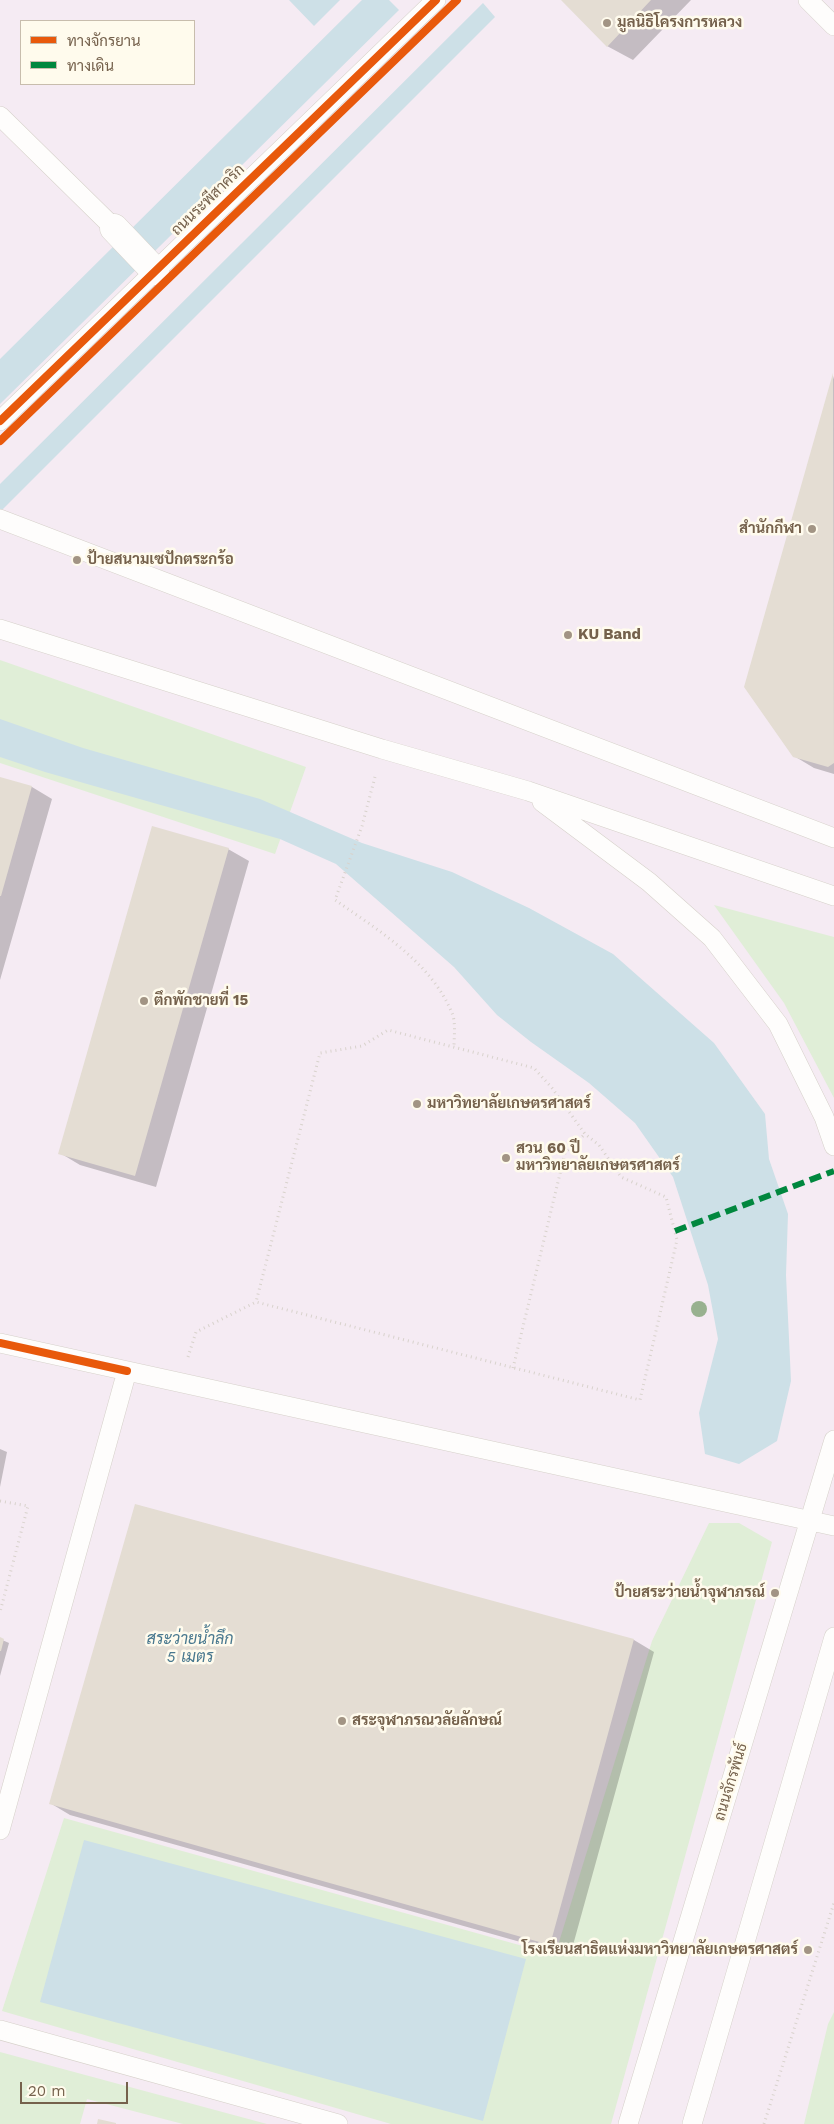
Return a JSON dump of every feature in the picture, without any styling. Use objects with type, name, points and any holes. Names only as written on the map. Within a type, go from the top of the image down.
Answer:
[{"type":"street","points":[[114,228],[151,266]]},
{"type":"lane","name":"ถนนระพีสาคริก","points":[[0,421],[151,266],[436,0]]},
{"type":"lane","points":[[808,0],[834,26]]},
{"type":"lane","points":[[0,116],[114,228]]},
{"type":"lane","points":[[0,520],[834,838]]},
{"type":"lane","points":[[0,628],[382,749],[528,791],[834,896]]},
{"type":"lane","points":[[528,791],[648,882],[712,938],[778,1024],[824,1117],[834,1146]]},
{"type":"lane","points":[[0,1343],[834,1526]]},
{"type":"lane","points":[[0,1830],[127,1371]]},
{"type":"lane","name":"ถนนจักรพันธ์","points":[[628,2124],[834,1440]]},
{"type":"lane","points":[[692,2124],[834,1637]]},
{"type":"lane","points":[[0,2030],[338,2124]]},
{"type":"path","points":[[382,749],[362,826],[335,900],[390,939],[431,977],[453,1014],[454,1047]]},
{"type":"path","points":[[180,1382],[196,1332],[256,1302],[640,1400],[677,1240],[666,1197],[621,1178],[599,1144],[585,1134],[552,1088],[534,1068],[388,1030],[362,1046],[320,1053],[256,1302]]},
{"type":"path","points":[[513,1368],[565,1153],[585,1134]]},
{"type":"path","points":[[0,1501],[28,1506],[0,1612]]},
{"type":"path","points":[[764,2124],[834,1903]]},
{"type":"shaded area","name":"มหาวิทยาลัยเกษตรศาสตร์","points":[[0,0],[834,0],[834,2124],[0,2124]]},
{"type":"shaded area","points":[[289,0],[340,0],[314,26]]},
{"type":"shaded area","points":[[362,0],[389,0],[399,10],[0,404],[0,359]]},
{"type":"shaded area","points":[[483,3],[495,17],[0,512],[0,484]]},
{"type":"shaded area","points":[[0,719],[83,748],[260,799],[362,843],[452,872],[529,908],[613,954],[714,1043],[765,1114],[769,1159],[788,1214],[786,1275],[791,1381],[777,1441],[739,1464],[705,1454],[699,1413],[718,1339],[708,1285],[673,1177],[635,1123],[589,1083],[531,1042],[497,1015],[454,967],[336,864],[280,839],[45,772],[0,757]]},
{"type":"shaded area","points":[[84,1840],[526,1959],[483,2121],[40,2002]]},
{"type":"green space","points":[[0,660],[306,767],[275,854],[0,763]]},
{"type":"green space","points":[[714,905],[834,937],[834,1098],[784,1003]]},
{"type":"green space","points":[[709,1523],[739,1523],[772,1542],[611,2124],[391,2124],[2,2011],[64,1818],[555,1955],[652,1641]]},
{"type":"green space","points":[[834,2012],[834,2124],[804,2124],[828,2024]]},
{"type":"green space","points":[[0,2052],[267,2124],[183,2124],[87,2099],[80,2124],[0,2124]]},
{"type":"building","name":"มูลนิธิโครงการหลวง","points":[[561,0],[651,0],[607,47]]},
{"type":"building","name":"สำนักกีฬา","points":[[833,373],[834,763],[828,767],[793,757],[744,687]]},
{"type":"building","points":[[0,777],[32,786],[1,896],[0,896]]},
{"type":"building","name":"ตึกพักชายที่ 15","points":[[152,826],[229,848],[135,1176],[58,1154]]},
{"type":"building","name":"สระจุฬาภรณวลัยลักษณ์","points":[[135,1504],[634,1639],[550,1945],[49,1804]]},
{"type":"building","points":[[0,1637],[4,1639],[1,1651],[0,1651]]},
{"type":"building","points":[[98,2119],[116,2123],[116,2124],[97,2124]]},
{"type":"marked path","points":[[675,1231],[834,1171]]},
{"type":"cycle path","points":[[0,421],[436,0]]},
{"type":"cycle path","points":[[0,441],[457,0]]},
{"type":"cycle path","points":[[0,1343],[127,1371]]},
{"type":"place","name":"มูลนิธิโครงการหลวง","points":[[607,23]]},
{"type":"place","name":"สำนักกีฬา","points":[[812,529]]},
{"type":"place","name":"ป้ายสนามเซปักตระกร้อ","points":[[77,560]]},
{"type":"place","name":"KU Band","points":[[568,635]]},
{"type":"place","name":"ตึกพักชายที่ 15","points":[[144,1001]]},
{"type":"place","name":"มหาวิทยาลัยเกษตรศาสตร์","points":[[417,1104]]},
{"type":"place","name":"สวน 60 ปี มหาวิทยาลัยเกษตรศาสตร์","points":[[506,1158]]},
{"type":"place","name":"ป้ายสระว่ายน้ำจุฬาภรณ์","points":[[775,1593]]},
{"type":"place","name":"สระจุฬาภรณวลัยลักษณ์","points":[[342,1721]]},
{"type":"place","name":"โรงเรียนสาธิตแห่งมหาวิทยาลัยเกษตรศาสตร์","points":[[808,1950]]},
{"type":"water label","name":"สระว่ายน้ำลึก 5 เมตร","points":[[190,1648]]}]
